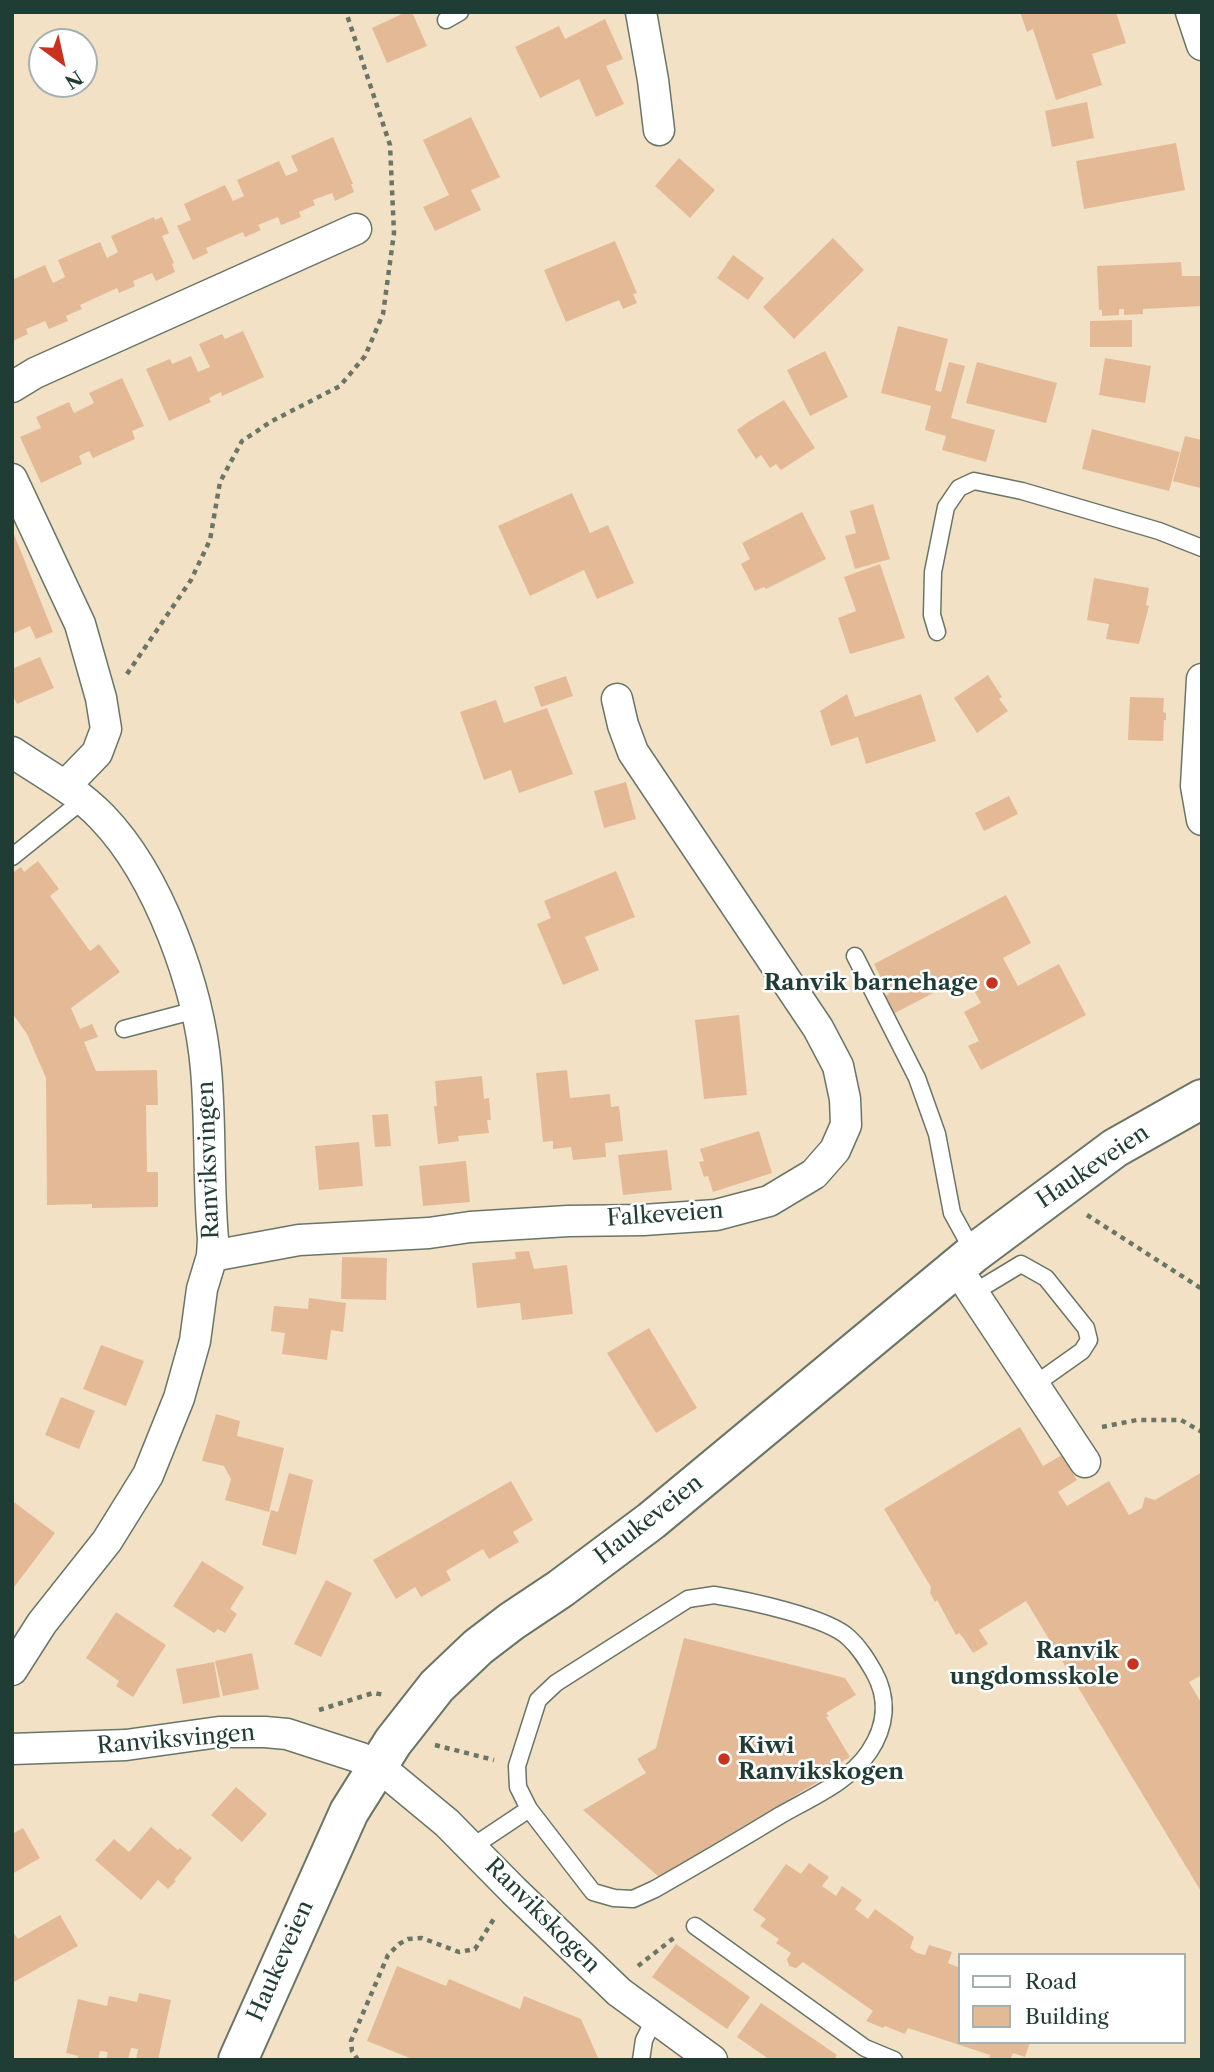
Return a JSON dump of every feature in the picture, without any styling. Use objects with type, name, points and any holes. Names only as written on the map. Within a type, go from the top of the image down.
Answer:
[{"type":"street","points":[[641,12],[659,130]]},
{"type":"street","points":[[1191,12],[1202,45]]},
{"type":"street","points":[[12,387],[35,373],[356,229]]},
{"type":"street","points":[[12,479],[80,624],[101,698],[106,729],[97,753],[74,793]]},
{"type":"street","points":[[1202,679],[1196,786],[1202,820]]},
{"type":"street","name":"Falkeveien","points":[[212,1256],[299,1240],[429,1233],[470,1227],[568,1221],[716,1215],[769,1201],[814,1174],[835,1150],[846,1125],[845,1098],[838,1066],[818,1028],[634,752],[617,699]]},
{"type":"street","name":"Ranviksvingen","points":[[12,751],[74,793],[103,818],[143,870],[172,934],[196,1010],[206,1072],[212,1256],[202,1289],[195,1342],[179,1398],[148,1475],[107,1541],[42,1623],[12,1670]]},
{"type":"street","name":"Haukeveien","points":[[238,2060],[349,1812],[377,1765],[437,1686],[478,1647],[651,1521],[968,1271],[1115,1148],[1202,1099]]},
{"type":"street","points":[[968,1271],[1034,1385],[1085,1462]]},
{"type":"street","name":"Ranviksvingen","points":[[12,1749],[125,1745],[219,1732],[265,1732],[287,1734],[377,1765]]},
{"type":"street","name":"Ranvikskogen","points":[[377,1765],[447,1823],[619,1992],[712,2060]]},
{"type":"lane","points":[[937,632],[932,615],[933,572],[946,507],[959,488],[974,481],[1022,491],[1159,531],[1202,548]]},
{"type":"lane","points":[[12,857],[74,793]]},
{"type":"lane","points":[[855,956],[918,1078],[937,1135],[952,1213],[968,1271],[1021,1264],[1046,1278],[1086,1328],[1089,1340],[1082,1351],[1034,1385]]},
{"type":"lane","points":[[124,1029],[196,1010]]},
{"type":"lane","points":[[714,1595],[742,1600],[827,1624],[848,1636],[863,1652],[877,1678],[885,1702],[882,1730],[868,1754],[842,1779],[655,1889],[633,1899],[614,1898],[593,1892],[529,1809],[518,1787],[517,1766],[538,1700],[556,1683],[688,1599],[714,1595]]},
{"type":"lane","points":[[472,1847],[529,1809]]},
{"type":"lane","points":[[695,1926],[861,2054],[894,2060]]},
{"type":"lane","points":[[641,2060],[644,2040],[655,2018]]},
{"type":"path","points":[[101,698],[120,684],[191,580],[209,540],[220,482],[242,441],[340,386],[365,356],[383,314],[394,233],[390,145],[346,12]]},
{"type":"path","points":[[1084,1212],[1202,1289]]},
{"type":"path","points":[[1067,1434],[1137,1420],[1181,1420],[1202,1432]]},
{"type":"path","points":[[312,1713],[373,1693],[393,1699]]},
{"type":"path","points":[[434,1745],[517,1766]]},
{"type":"path","points":[[358,2060],[352,2051],[351,2041],[387,1955],[408,1939],[422,1938],[459,1952],[475,1949],[514,1891]]},
{"type":"path","points":[[619,1992],[642,1962],[667,1941],[695,1926]]},
{"type":"building","points":[[406,12],[412,12],[427,46],[387,63],[372,28]]},
{"type":"building","points":[[1020,12],[1116,12],[1126,43],[1092,54],[1102,85],[1056,100],[1033,29],[1027,32]]},
{"type":"building","points":[[605,19],[623,59],[606,66],[624,104],[596,117],[579,79],[540,98],[515,47],[559,26],[565,39]]},
{"type":"building","points":[[1087,102],[1094,138],[1052,147],[1045,111]]},
{"type":"building","points":[[471,117],[500,177],[471,190],[481,210],[435,231],[423,207],[449,195],[423,140]]},
{"type":"building","points":[[333,137],[354,192],[335,201],[332,193],[313,200],[315,205],[299,212],[301,217],[281,225],[278,217],[258,225],[261,230],[245,237],[243,232],[206,248],[208,253],[193,260],[177,226],[191,220],[184,204],[225,185],[233,201],[244,196],[237,180],[279,161],[286,176],[298,171],[291,156]]},
{"type":"building","points":[[1176,143],[1185,190],[1084,209],[1076,161]]},
{"type":"building","points":[[679,158],[715,190],[690,218],[655,186]]},
{"type":"building","points":[[154,217],[155,220],[162,217],[169,233],[162,236],[174,263],[175,272],[156,281],[152,273],[133,281],[135,286],[119,293],[117,288],[80,305],[82,309],[66,316],[68,321],[49,329],[45,321],[26,329],[28,334],[13,341],[12,280],[45,265],[53,283],[65,277],[58,260],[100,242],[107,258],[118,252],[111,236]]},
{"type":"building","points":[[833,238],[864,270],[794,339],[763,307]]},
{"type":"building","points":[[615,241],[637,293],[633,294],[637,303],[623,309],[619,300],[566,322],[544,270]]},
{"type":"building","points":[[733,255],[764,278],[748,300],[717,278]]},
{"type":"building","points":[[1181,262],[1182,276],[1202,276],[1202,306],[1143,309],[1143,314],[1124,315],[1124,309],[1119,309],[1119,315],[1102,316],[1102,310],[1099,310],[1097,266]]},
{"type":"building","points":[[1132,320],[1132,347],[1090,347],[1090,321]]},
{"type":"building","points":[[898,326],[948,339],[935,390],[941,392],[949,362],[965,366],[951,418],[995,430],[986,462],[942,450],[946,436],[925,430],[931,406],[881,393]]},
{"type":"building","points":[[243,331],[264,377],[222,396],[221,392],[209,398],[211,402],[169,421],[146,369],[170,359],[172,364],[191,356],[198,372],[210,367],[199,344],[222,334],[225,339]]},
{"type":"building","points":[[825,351],[848,397],[810,416],[787,370]]},
{"type":"building","points":[[1105,358],[1151,366],[1145,403],[1099,395]]},
{"type":"building","points":[[977,362],[1057,383],[1046,423],[966,403]]},
{"type":"building","points":[[122,378],[144,426],[132,431],[135,439],[93,458],[89,451],[79,456],[82,464],[41,483],[20,437],[41,428],[36,417],[69,402],[74,413],[94,403],[89,393]]},
{"type":"building","points":[[784,400],[815,448],[781,470],[776,464],[770,468],[761,455],[756,459],[737,430]]},
{"type":"building","points":[[1092,429],[1180,452],[1169,491],[1082,469]]},
{"type":"building","points":[[1185,436],[1202,440],[1200,488],[1173,481]]},
{"type":"building","points":[[572,493],[590,533],[608,525],[634,583],[597,599],[584,570],[530,596],[498,526]]},
{"type":"building","points":[[873,504],[890,559],[855,569],[845,536],[856,533],[850,511]]},
{"type":"building","points":[[802,512],[826,559],[766,589],[764,587],[755,591],[741,564],[750,559],[742,543]]},
{"type":"building","points":[[12,529],[53,632],[36,639],[30,626],[12,634]]},
{"type":"building","points":[[880,564],[905,638],[850,654],[838,618],[856,611],[844,577]]},
{"type":"building","points":[[1094,578],[1149,588],[1146,605],[1149,606],[1139,644],[1106,639],[1109,624],[1087,620]]},
{"type":"building","points":[[40,657],[54,688],[17,704],[12,694],[12,669]]},
{"type":"building","points":[[988,675],[1008,711],[977,733],[954,698]]},
{"type":"building","points":[[566,676],[573,696],[541,707],[534,687]]},
{"type":"building","points":[[847,694],[855,717],[921,694],[936,741],[866,764],[858,737],[831,746],[820,711]]},
{"type":"building","points":[[1130,697],[1164,698],[1163,712],[1166,713],[1166,720],[1163,741],[1128,740]]},
{"type":"building","points":[[496,700],[504,723],[547,708],[573,774],[519,793],[511,770],[484,780],[460,712]]},
{"type":"building","points":[[626,782],[636,819],[604,828],[594,791]]},
{"type":"building","points":[[1009,796],[1018,814],[984,831],[975,813]]},
{"type":"building","points":[[38,861],[59,889],[50,896],[90,951],[99,944],[120,972],[71,1008],[80,1029],[92,1024],[98,1037],[84,1042],[96,1071],[157,1070],[158,1105],[146,1105],[147,1172],[158,1172],[158,1207],[92,1208],[92,1204],[47,1205],[46,1078],[27,1034],[12,1013],[12,873],[21,867],[24,872]]},
{"type":"building","points":[[616,871],[635,917],[585,937],[599,970],[563,985],[537,924],[551,918],[544,901]]},
{"type":"building","points":[[1006,895],[1031,943],[1003,958],[1018,986],[1059,964],[1086,1015],[981,1070],[968,1046],[979,1041],[964,1012],[981,1003],[966,976],[889,1016],[880,999],[889,994],[874,964]]},
{"type":"building","points":[[739,1015],[747,1095],[704,1099],[695,1020]]},
{"type":"building","points":[[567,1070],[570,1098],[610,1094],[611,1107],[619,1106],[623,1141],[605,1143],[606,1157],[573,1160],[571,1147],[553,1149],[553,1141],[543,1142],[536,1073]]},
{"type":"building","points":[[482,1076],[484,1099],[489,1098],[489,1133],[458,1136],[459,1141],[438,1144],[434,1106],[437,1106],[435,1081]]},
{"type":"building","points":[[388,1114],[391,1146],[375,1147],[372,1115]]},
{"type":"building","points":[[759,1131],[772,1173],[713,1192],[708,1176],[704,1177],[699,1162],[704,1161],[700,1149]]},
{"type":"building","points":[[359,1142],[363,1186],[319,1190],[315,1146]]},
{"type":"building","points":[[667,1150],[672,1190],[623,1195],[618,1155]]},
{"type":"building","points":[[466,1161],[470,1202],[423,1206],[419,1166]]},
{"type":"building","points":[[529,1251],[534,1269],[567,1265],[573,1314],[522,1320],[520,1303],[477,1308],[472,1263],[516,1259],[515,1252]]},
{"type":"building","points":[[342,1257],[387,1258],[386,1300],[341,1299]]},
{"type":"building","points":[[309,1298],[346,1303],[343,1332],[331,1330],[327,1360],[282,1354],[285,1333],[271,1331],[274,1306],[308,1309]]},
{"type":"building","points":[[649,1328],[697,1408],[656,1433],[607,1353]]},
{"type":"building","points":[[101,1345],[144,1361],[126,1406],[83,1389]]},
{"type":"building","points":[[61,1397],[95,1411],[79,1449],[45,1435]]},
{"type":"building","points":[[216,1414],[240,1421],[237,1436],[284,1448],[269,1512],[225,1500],[231,1479],[224,1466],[202,1461]]},
{"type":"building","name":"Ranvik ungdomsskole","points":[[1020,1427],[1043,1466],[1062,1455],[1077,1480],[1058,1492],[1067,1506],[1109,1481],[1129,1515],[1142,1508],[1145,1497],[1155,1500],[1202,1472],[1202,1675],[1189,1682],[1202,1704],[1202,1893],[1026,1601],[979,1630],[988,1644],[973,1653],[959,1633],[956,1635],[937,1600],[935,1602],[930,1593],[931,1587],[884,1509]]},
{"type":"building","points":[[289,1473],[313,1480],[296,1555],[262,1545],[271,1510],[278,1512]]},
{"type":"building","points":[[511,1481],[533,1520],[513,1532],[519,1542],[489,1559],[483,1549],[446,1571],[451,1580],[421,1597],[415,1587],[396,1599],[373,1560]]},
{"type":"building","points":[[14,1502],[55,1533],[12,1590],[12,1504]]},
{"type":"building","points":[[202,1561],[244,1587],[230,1609],[237,1614],[225,1633],[218,1629],[214,1633],[173,1606]]},
{"type":"building","points":[[326,1580],[352,1593],[321,1657],[294,1644]]},
{"type":"building","points":[[116,1612],[166,1645],[133,1697],[116,1686],[119,1681],[86,1658]]},
{"type":"building","points":[[684,1638],[845,1678],[856,1695],[826,1713],[829,1716],[826,1717],[850,1757],[833,1767],[836,1771],[659,1877],[583,1810],[646,1773],[637,1759],[656,1748]]},
{"type":"building","points":[[252,1653],[259,1689],[223,1696],[215,1661]]},
{"type":"building","points":[[214,1662],[220,1697],[183,1704],[176,1669]]},
{"type":"building","points":[[236,1787],[267,1814],[242,1842],[211,1815]]},
{"type":"building","points":[[151,1827],[192,1858],[168,1889],[158,1880],[141,1900],[95,1860],[114,1839],[129,1852]]},
{"type":"building","points":[[23,1828],[40,1858],[12,1874],[12,1834]]},
{"type":"building","points":[[809,1863],[829,1877],[822,1886],[836,1896],[842,1886],[862,1900],[855,1909],[868,1919],[875,1909],[914,1937],[910,1948],[917,1953],[925,1955],[929,1945],[952,1952],[948,1963],[958,1967],[958,2044],[1029,2044],[1025,2057],[1013,2053],[1010,2060],[989,2060],[990,2055],[908,2028],[905,2034],[885,2026],[883,2028],[866,2021],[873,2011],[803,1962],[796,1968],[789,1966],[787,1959],[791,1953],[776,1943],[779,1939],[760,1926],[766,1919],[753,1910],[786,1864],[801,1874]]},
{"type":"building","points":[[60,1915],[78,1946],[12,1983],[12,1930],[18,1939]]},
{"type":"building","points":[[676,1944],[750,1997],[727,2029],[652,1977]]},
{"type":"building","points":[[397,1966],[446,1986],[449,1979],[520,2009],[524,1996],[581,2019],[599,2060],[415,2060],[367,2041]]},
{"type":"building","points":[[139,1993],[171,2000],[158,2060],[136,2060],[138,2049],[131,2048],[128,2060],[106,2060],[108,2052],[100,2051],[98,2060],[77,2060],[78,2056],[66,2053],[78,1999],[107,2006],[109,1996],[137,2002]]},
{"type":"building","points":[[761,2003],[837,2055],[834,2060],[770,2060],[737,2037]]},
{"type":"place","name":"Ranvik barnehage","points":[[992,983]]},
{"type":"place","name":"Ranvik ungdomsskole","points":[[1133,1664]]},
{"type":"place","name":"Kiwi Ranvikskogen","points":[[724,1759]]}]
